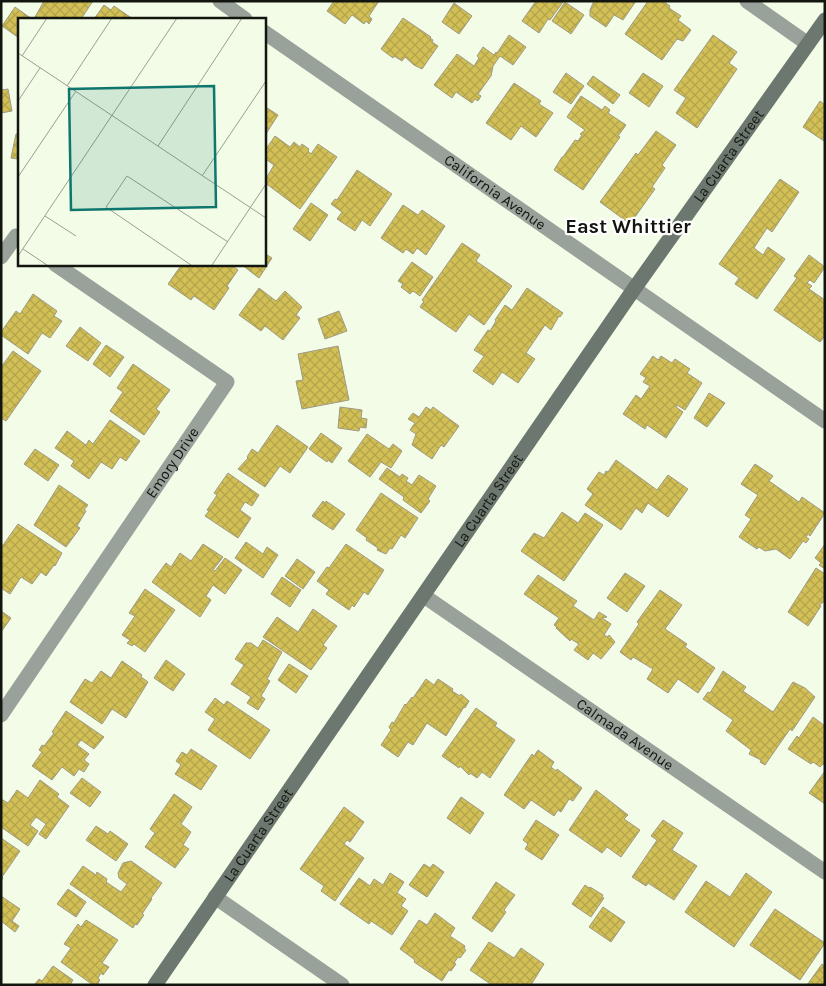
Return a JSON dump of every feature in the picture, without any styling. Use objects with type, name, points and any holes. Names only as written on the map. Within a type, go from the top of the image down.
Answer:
[{"type":"street","points":[[220,1],[244,18]]},
{"type":"street","points":[[747,1],[808,44]]},
{"type":"street","name":"La Cuarta Street","points":[[155,985],[634,289],[825,20]]},
{"type":"street","name":"California Avenue","points":[[265,33],[825,421]]},
{"type":"street","points":[[1,257],[17,238]]},
{"type":"street","name":"Emory Drive","points":[[1,715],[226,382],[56,265]]},
{"type":"street","name":"Calmada Avenue","points":[[424,596],[825,872]]},
{"type":"street","points":[[215,897],[342,985]]},
{"type":"building","points":[[44,1],[93,1],[82,18],[35,18]]},
{"type":"building","points":[[334,1],[379,1],[369,16],[372,19],[369,24],[366,21],[364,24],[352,15],[345,24],[327,11]]},
{"type":"building","points":[[536,1],[563,2],[539,33],[522,21]]},
{"type":"building","points":[[594,1],[636,1],[623,20],[614,15],[606,27],[590,16],[590,10]]},
{"type":"building","points":[[648,1],[663,1],[670,6],[669,8],[681,16],[678,20],[691,30],[683,41],[677,39],[662,60],[625,34]]},
{"type":"building","points":[[565,2],[584,15],[571,34],[552,21]]},
{"type":"building","points":[[454,3],[472,16],[459,34],[442,22]]},
{"type":"building","points":[[104,5],[111,10],[114,6],[132,18],[95,18]]},
{"type":"building","points":[[15,7],[31,18],[18,18],[18,37],[2,26]]},
{"type":"building","points":[[403,18],[431,37],[432,42],[438,46],[422,69],[405,57],[402,61],[394,56],[393,58],[381,49]]},
{"type":"building","points":[[509,35],[526,47],[513,65],[500,56],[493,66],[491,76],[478,94],[481,96],[478,101],[475,99],[472,103],[456,92],[452,98],[434,85],[457,54],[474,66],[479,58],[477,56],[483,47],[494,55]]},
{"type":"building","points":[[713,35],[737,52],[729,63],[737,69],[697,128],[676,113],[686,98],[674,90]]},
{"type":"building","points":[[566,73],[584,86],[571,104],[553,92]]},
{"type":"building","points":[[643,73],[663,86],[649,107],[629,93]]},
{"type":"building","points":[[593,76],[620,95],[613,104],[587,84]]},
{"type":"building","points":[[514,83],[541,101],[539,104],[553,113],[536,137],[521,126],[511,140],[486,123]]},
{"type":"building","points":[[8,89],[12,111],[1,113],[1,90]]},
{"type":"building","points":[[581,96],[602,110],[605,106],[610,110],[608,113],[626,125],[618,136],[620,137],[583,190],[554,170],[575,140],[578,141],[582,135],[580,134],[585,130],[567,117]]},
{"type":"building","points":[[820,101],[825,105],[824,141],[803,127]]},
{"type":"building","points":[[265,107],[278,115],[265,135]]},
{"type":"building","points":[[656,131],[676,145],[662,165],[665,168],[652,187],[655,189],[630,224],[600,202],[636,153],[638,155]]},
{"type":"building","points":[[16,134],[18,134],[18,159],[11,158]]},
{"type":"building","points":[[275,136],[290,147],[294,142],[300,147],[302,144],[309,149],[308,151],[311,154],[318,144],[337,157],[300,209],[265,183],[274,165],[265,159],[265,151]]},
{"type":"building","points":[[357,170],[392,194],[370,226],[362,220],[355,231],[337,219],[342,212],[331,204],[335,199],[337,200]]},
{"type":"building","points":[[780,179],[799,192],[772,232],[767,228],[754,248],[763,255],[768,247],[785,259],[757,299],[735,284],[739,278],[719,264]]},
{"type":"building","points":[[311,203],[328,215],[310,241],[293,229]]},
{"type":"building","points":[[403,205],[418,215],[422,210],[445,226],[426,255],[417,248],[413,254],[406,249],[403,253],[381,238]]},
{"type":"building","points":[[462,243],[480,255],[476,261],[512,286],[484,325],[469,314],[456,332],[420,307],[424,301],[422,300]]},
{"type":"building","points":[[265,254],[272,258],[259,278],[242,265],[265,265]]},
{"type":"building","points":[[809,255],[825,267],[814,283],[810,280],[807,283],[812,286],[809,289],[825,300],[825,336],[820,342],[774,310],[797,278],[794,276]]},
{"type":"building","points":[[412,262],[433,277],[420,296],[413,291],[410,294],[401,287],[403,284],[398,281]]},
{"type":"building","points":[[181,265],[231,265],[238,270],[227,286],[229,288],[214,310],[194,296],[191,300],[168,284]]},
{"type":"building","points":[[259,288],[276,301],[285,291],[302,307],[296,315],[300,318],[283,340],[265,326],[261,331],[239,315]]},
{"type":"building","points":[[527,288],[563,313],[559,316],[551,330],[545,325],[526,353],[535,359],[518,383],[502,372],[493,385],[473,371],[484,356],[474,350],[488,330],[490,331],[505,305],[512,310]]},
{"type":"building","points":[[33,294],[57,311],[54,316],[62,321],[50,338],[42,333],[28,354],[1,335],[1,332],[16,311],[20,314]]},
{"type":"building","points":[[339,311],[347,331],[325,339],[318,319]]},
{"type":"building","points":[[80,327],[101,343],[88,361],[66,346]]},
{"type":"building","points":[[106,345],[124,357],[110,377],[93,364]]},
{"type":"building","points":[[338,346],[349,400],[302,409],[296,381],[303,380],[298,354]]},
{"type":"building","points":[[13,351],[41,371],[6,421],[1,418],[1,367]]},
{"type":"building","points":[[653,356],[658,360],[661,356],[672,363],[675,359],[690,369],[687,373],[702,383],[685,410],[677,405],[676,407],[683,412],[666,438],[647,425],[645,429],[623,414],[636,395],[641,399],[650,386],[643,382],[646,378],[640,374]]},
{"type":"building","points":[[133,364],[170,390],[156,409],[160,412],[144,435],[110,411],[123,392],[117,388]]},
{"type":"building","points":[[709,393],[725,403],[707,427],[694,418]]},
{"type":"building","points":[[340,407],[362,410],[361,418],[367,419],[366,428],[360,427],[359,431],[338,428]]},
{"type":"building","points":[[426,407],[431,410],[433,407],[459,426],[444,447],[441,445],[432,459],[412,445],[416,434],[410,430],[415,423],[408,419],[413,413],[419,417]]},
{"type":"building","points":[[110,420],[140,441],[126,461],[120,457],[112,469],[101,462],[89,479],[71,466],[74,461],[55,448],[67,431],[86,445],[89,440],[93,444]]},
{"type":"building","points":[[277,425],[308,447],[290,473],[280,466],[265,487],[238,469],[248,458],[252,449],[258,453]]},
{"type":"building","points":[[321,433],[342,448],[332,463],[328,460],[327,462],[309,449]]},
{"type":"building","points":[[367,434],[389,449],[393,444],[402,451],[391,468],[381,462],[370,477],[348,461]]},
{"type":"building","points":[[35,449],[59,465],[48,481],[24,464]]},
{"type":"building","points":[[616,460],[657,490],[668,475],[688,489],[668,517],[648,503],[642,513],[636,508],[621,530],[585,505],[593,494],[587,489],[599,472],[604,475]]},
{"type":"building","points":[[755,464],[773,476],[769,481],[799,502],[802,497],[825,513],[810,536],[808,534],[806,537],[809,539],[806,543],[803,541],[790,559],[776,549],[765,551],[759,547],[757,549],[739,537],[751,519],[745,515],[758,495],[741,484]]},
{"type":"building","points":[[387,468],[400,477],[402,474],[408,478],[406,481],[412,485],[419,475],[436,486],[428,499],[430,501],[421,513],[403,500],[404,497],[379,479]]},
{"type":"building","points":[[228,473],[259,495],[252,506],[245,502],[240,510],[251,518],[238,538],[205,516],[217,495],[214,493]]},
{"type":"building","points":[[59,485],[88,505],[77,526],[80,528],[66,547],[34,525]]},
{"type":"building","points":[[381,493],[418,518],[405,538],[401,535],[392,549],[390,548],[386,554],[377,550],[378,548],[356,530]]},
{"type":"building","points":[[323,501],[325,503],[326,501],[345,514],[333,530],[312,516]]},
{"type":"building","points":[[562,512],[578,523],[585,513],[603,525],[564,581],[521,551],[534,533],[544,538]]},
{"type":"building","points":[[18,524],[62,553],[55,566],[46,576],[41,572],[32,584],[21,577],[10,594],[1,588],[1,548]]},
{"type":"building","points":[[246,542],[263,554],[267,547],[278,555],[263,578],[235,558]]},
{"type":"building","points":[[203,544],[223,557],[213,570],[215,571],[225,558],[242,570],[225,594],[213,585],[206,596],[211,600],[200,617],[152,582],[166,563],[171,567],[180,553],[191,561]]},
{"type":"building","points":[[346,544],[384,570],[368,595],[364,592],[354,607],[352,605],[349,610],[326,594],[329,590],[317,581]]},
{"type":"building","points":[[825,544],[825,569],[819,565],[821,563],[815,558]]},
{"type":"building","points":[[297,559],[315,572],[303,589],[285,576]]},
{"type":"building","points":[[816,568],[825,574],[825,601],[819,605],[821,606],[808,626],[788,612]]},
{"type":"building","points":[[625,573],[645,586],[627,612],[607,598]]},
{"type":"building","points":[[538,575],[577,601],[573,606],[594,620],[599,612],[607,617],[602,618],[611,624],[604,635],[608,637],[609,635],[615,642],[601,659],[593,653],[588,660],[574,650],[579,644],[571,639],[570,641],[554,625],[559,618],[524,594]]},
{"type":"building","points":[[282,577],[301,590],[290,607],[271,594]]},
{"type":"building","points":[[145,589],[175,610],[145,652],[134,644],[132,646],[127,643],[130,640],[122,635],[135,616],[129,613]]},
{"type":"building","points":[[660,590],[682,605],[665,629],[687,644],[685,647],[715,668],[698,693],[678,679],[668,693],[647,679],[653,669],[633,657],[631,660],[620,652],[639,624],[637,622]]},
{"type":"building","points":[[313,609],[337,626],[323,645],[327,648],[311,670],[263,637],[277,617],[298,632]]},
{"type":"building","points":[[1,611],[11,618],[1,632]]},
{"type":"building","points":[[263,640],[282,652],[267,679],[270,681],[261,696],[265,699],[258,710],[247,703],[251,697],[231,684],[244,665],[235,659],[246,643],[251,643],[258,648]]},
{"type":"building","points":[[166,660],[185,674],[173,691],[154,678]]},
{"type":"building","points":[[122,661],[142,675],[141,677],[148,682],[126,718],[112,709],[102,724],[70,702],[85,679],[92,683],[101,671],[111,678]]},
{"type":"building","points":[[289,664],[308,676],[296,693],[278,680]]},
{"type":"building","points":[[723,671],[746,687],[743,691],[773,712],[793,682],[805,688],[815,697],[792,731],[790,729],[765,765],[760,762],[761,760],[749,754],[751,750],[726,731],[733,720],[703,699],[708,692],[710,693]]},
{"type":"building","points":[[426,679],[434,685],[438,679],[453,689],[452,691],[460,696],[461,694],[469,701],[446,736],[427,723],[413,745],[408,742],[398,757],[381,745],[391,730],[389,727],[392,722],[394,723],[405,704],[413,698]]},
{"type":"building","points":[[215,698],[224,705],[227,701],[270,730],[250,759],[208,730],[215,719],[205,712]]},
{"type":"building","points":[[476,708],[497,723],[495,726],[515,740],[490,778],[482,772],[477,778],[470,773],[469,775],[460,766],[459,768],[442,756]]},
{"type":"building","points":[[66,711],[104,737],[94,749],[81,740],[77,745],[89,754],[84,760],[89,764],[84,772],[79,769],[74,776],[62,767],[52,780],[32,766],[42,752],[39,750],[42,745],[44,746],[54,733],[52,732]]},
{"type":"building","points":[[813,717],[825,726],[825,765],[823,764],[820,767],[813,762],[811,764],[788,749],[797,736],[799,738]]},
{"type":"building","points":[[191,749],[217,766],[201,790],[175,774],[181,765],[176,761],[182,752],[187,755]]},
{"type":"building","points":[[538,750],[554,762],[551,767],[556,771],[557,769],[582,788],[573,801],[569,799],[561,812],[558,810],[554,816],[531,800],[524,809],[504,795],[532,754],[534,756]]},
{"type":"building","points":[[825,771],[825,804],[809,793]]},
{"type":"building","points":[[82,778],[101,792],[90,807],[70,793]]},
{"type":"building","points":[[40,780],[59,794],[57,797],[69,806],[46,839],[39,834],[46,824],[36,817],[30,825],[38,831],[28,846],[1,827],[1,799],[8,803],[17,790],[28,798]]},
{"type":"building","points":[[596,790],[628,815],[624,819],[640,830],[621,857],[607,847],[602,853],[569,830]]},
{"type":"building","points":[[174,794],[192,807],[181,824],[191,832],[183,845],[189,849],[175,868],[145,847],[155,833],[150,829]]},
{"type":"building","points":[[461,797],[484,813],[470,834],[447,818]]},
{"type":"building","points":[[344,807],[364,822],[350,842],[347,840],[344,844],[364,858],[335,901],[321,891],[324,886],[300,869]]},
{"type":"building","points":[[536,820],[559,835],[542,860],[525,849],[528,844],[523,840]]},
{"type":"building","points":[[663,820],[683,833],[672,850],[697,866],[674,900],[648,883],[646,886],[632,877],[657,840],[651,836]]},
{"type":"building","points":[[96,826],[108,834],[110,831],[128,844],[116,861],[86,840]]},
{"type":"building","points":[[1,838],[20,851],[1,881]]},
{"type":"building","points":[[131,861],[162,883],[142,914],[144,915],[133,928],[70,884],[83,866],[96,875],[97,872],[107,879],[106,882],[121,892],[127,884],[119,878],[118,873],[123,863]]},
{"type":"building","points":[[424,864],[430,868],[433,864],[444,872],[427,897],[409,885]]},
{"type":"building","points":[[390,873],[404,882],[397,893],[406,899],[401,906],[408,911],[392,935],[371,921],[369,924],[340,904],[359,878],[370,886],[374,879],[383,885]]},
{"type":"building","points":[[746,873],[772,892],[734,947],[685,912],[706,881],[730,897]]},
{"type":"building","points":[[496,882],[515,895],[492,932],[472,918]]},
{"type":"building","points":[[585,885],[603,895],[602,897],[604,898],[591,917],[572,904]]},
{"type":"building","points":[[68,889],[86,902],[76,917],[57,904]]},
{"type":"building","points":[[1,896],[20,909],[12,921],[19,926],[15,932],[1,921]]},
{"type":"building","points":[[603,907],[625,922],[611,942],[589,927]]},
{"type":"building","points":[[775,909],[825,943],[800,980],[750,945]]},
{"type":"building","points":[[435,913],[455,928],[450,936],[465,946],[464,949],[466,950],[460,958],[458,957],[454,963],[456,964],[451,971],[449,970],[442,981],[414,962],[415,960],[400,949],[419,920],[427,925]]},
{"type":"building","points":[[86,920],[118,940],[102,963],[109,967],[103,975],[101,973],[97,985],[93,985],[61,962],[71,948],[64,944],[78,924],[81,927]]},
{"type":"building","points":[[489,942],[514,958],[521,948],[544,964],[531,985],[492,985],[470,970]]},
{"type":"building","points":[[822,964],[825,966],[825,985],[807,985]]},
{"type":"building","points":[[53,966],[73,980],[70,985],[34,985],[39,979],[42,981]]},
{"type":"district","name":"East Whittier","points":[[628,226]]}]
